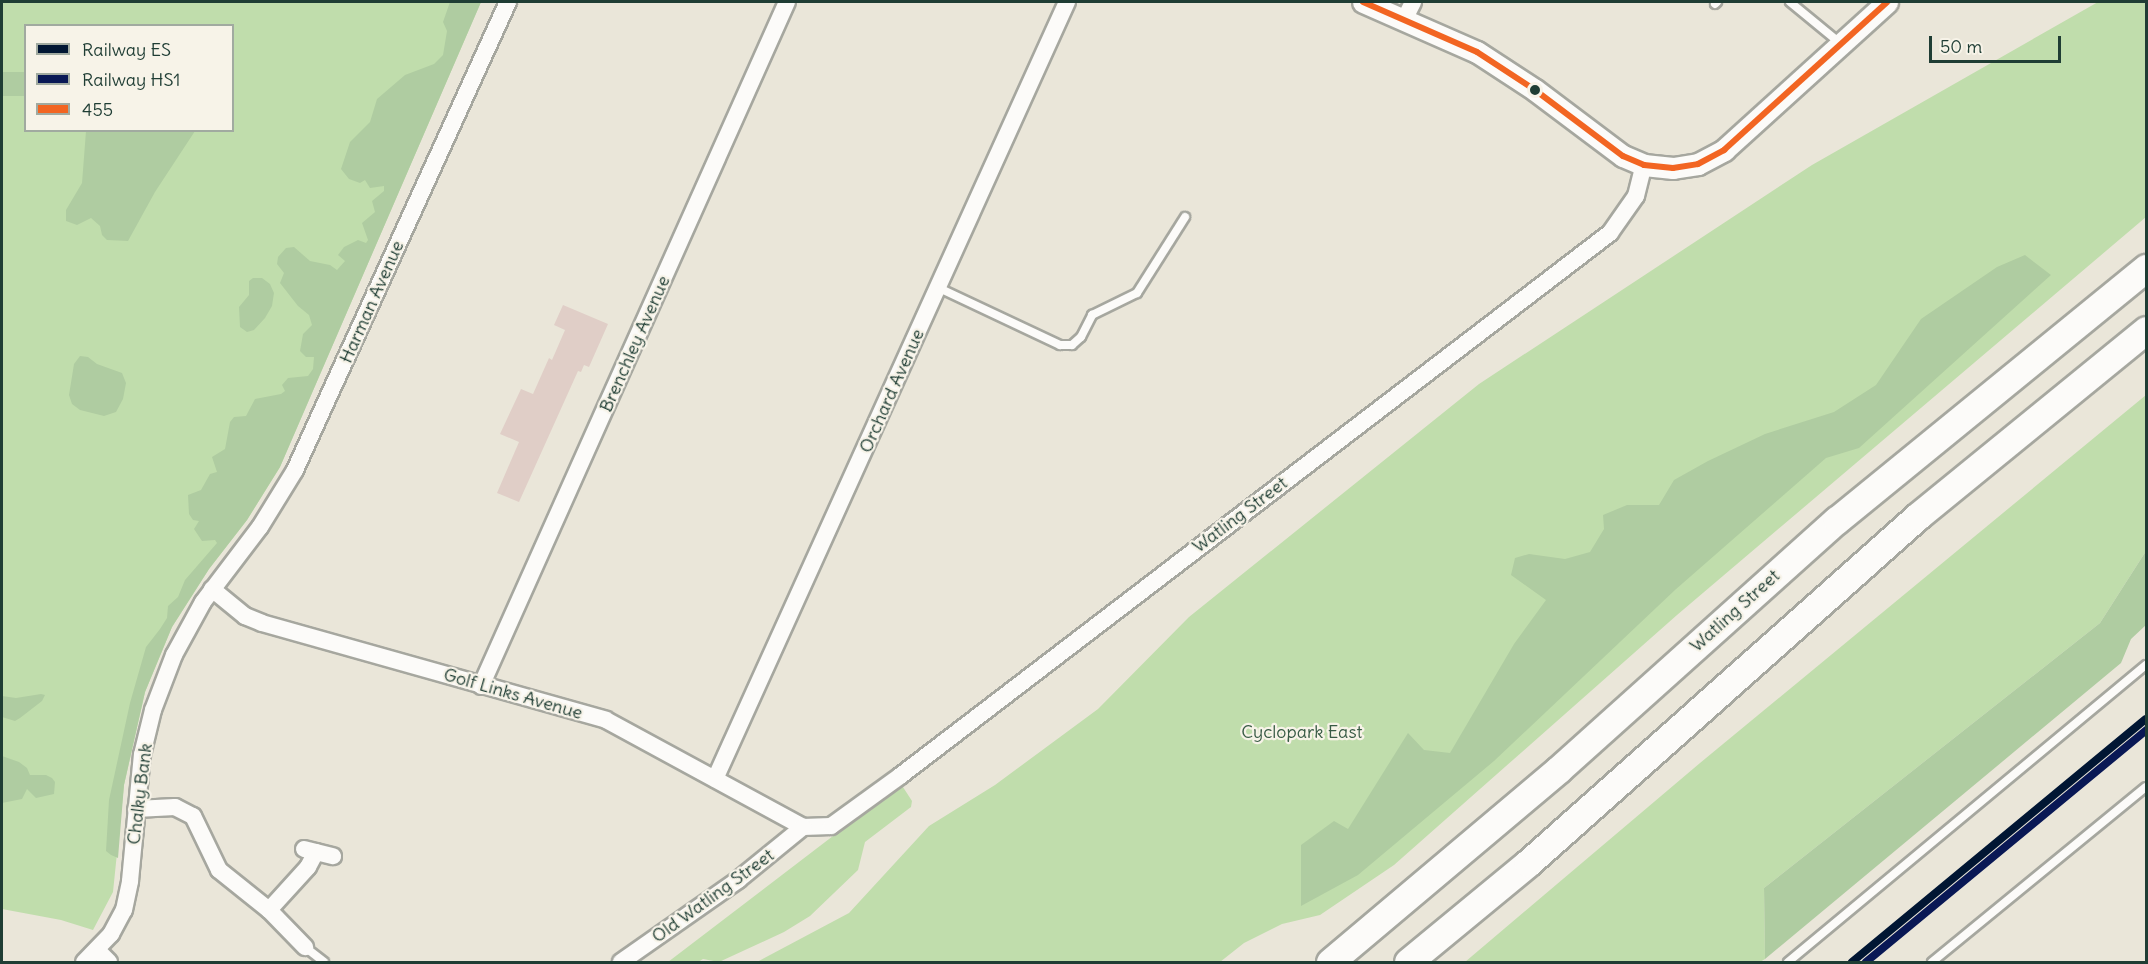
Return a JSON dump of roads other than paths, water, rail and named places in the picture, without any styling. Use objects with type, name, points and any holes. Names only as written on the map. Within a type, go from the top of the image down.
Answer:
[{"type":"highway","name":"Watling Street","points":[[1330,963],[1559,769],[1837,520],[2146,268]]},
{"type":"highway","points":[[1408,963],[1528,863],[1918,516],[2146,330]]},
{"type":"street","name":"Harman Avenue","points":[[212,589],[265,520],[306,448],[508,2]]},
{"type":"street","name":"Brenchley Avenue","points":[[481,686],[787,2]]},
{"type":"street","name":"Orchard Avenue","points":[[715,778],[1067,2]]},
{"type":"street","points":[[1363,2],[1408,11],[1535,90],[1615,152],[1644,165],[1668,168],[1689,166],[1718,154],[1887,2]]},
{"type":"street","name":"Watling Street","points":[[803,827],[831,826],[900,776],[1610,233],[1636,196],[1644,165]]},
{"type":"street","name":"Golf Links Avenue","points":[[212,589],[245,616],[262,622],[606,720],[803,827]]},
{"type":"street","name":"Chalky Bank","points":[[84,963],[103,956],[126,905],[145,744],[162,684],[179,644],[212,589]]},
{"type":"street","points":[[136,808],[175,807],[193,816],[219,870],[268,910],[305,947]]},
{"type":"street","name":"Old Watling Street","points":[[621,963],[738,880],[803,827]]},
{"type":"street","points":[[268,910],[307,868],[310,850],[333,856]]},
{"type":"lane","points":[[1790,2],[1840,43]]},
{"type":"lane","points":[[939,288],[1060,345],[1072,345],[1081,337],[1092,315],[1137,293],[1185,217]]},
{"type":"lane","points":[[1788,963],[2146,665]]},
{"type":"lane","points":[[1932,963],[2146,787]]},
{"type":"lane","points":[[305,947],[324,963]]},
{"type":"rail line","name":"ES","points":[[1852,962],[2146,719]]},
{"type":"rail line","name":"HS1","points":[[1866,962],[2146,730]]},
{"type":"park label","name":"Cyclopark East","points":[[1302,732]]}]
